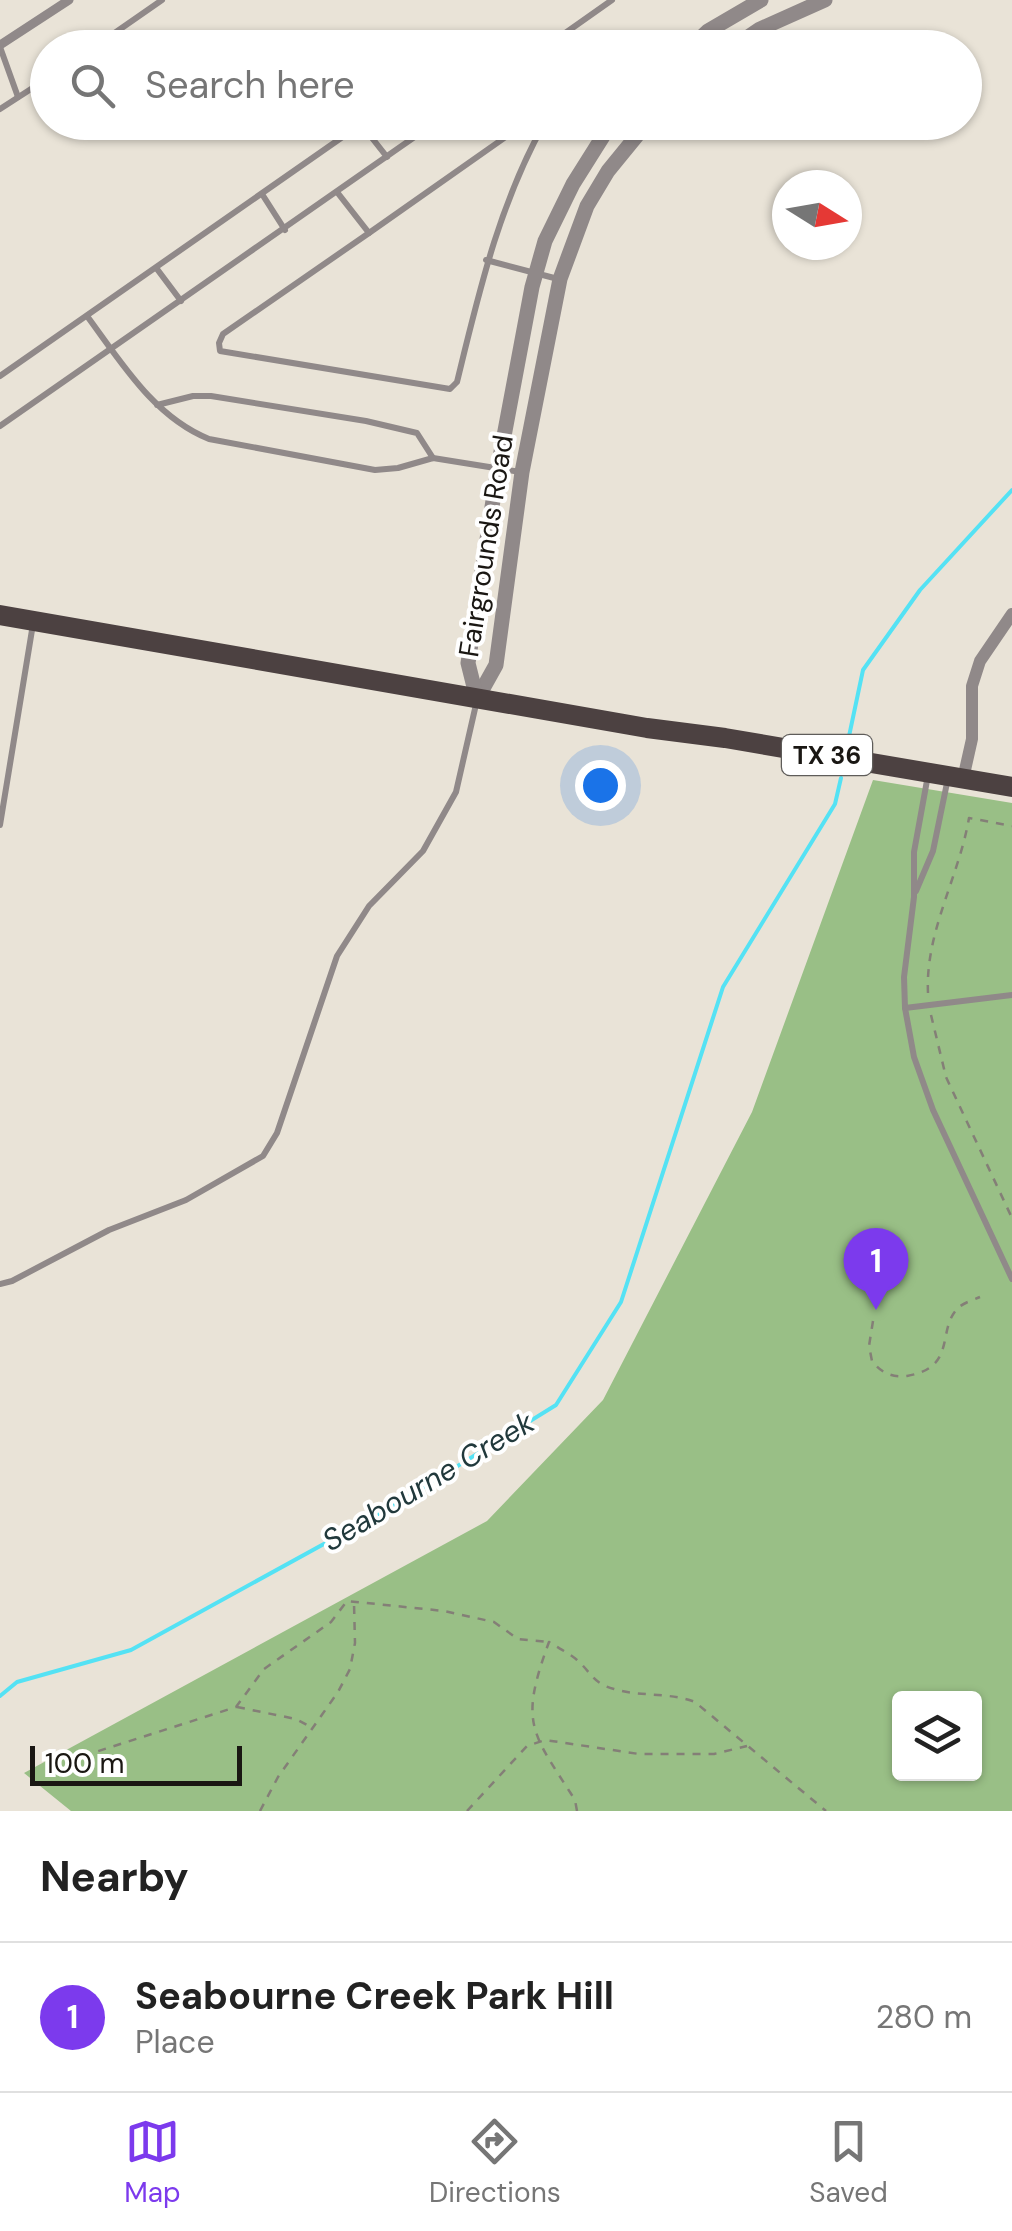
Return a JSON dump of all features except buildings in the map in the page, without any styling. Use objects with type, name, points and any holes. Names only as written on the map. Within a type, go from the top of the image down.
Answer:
[{"type":"main road","name":"TX 36","points":[[0,615],[477,699],[1012,786]]},
{"type":"street","points":[[0,46],[69,0]]},
{"type":"street","points":[[710,30],[761,0]]},
{"type":"street","points":[[759,30],[825,0]]},
{"type":"street","name":"Fairgrounds Road","points":[[477,699],[468,663],[498,468],[536,273],[545,241],[601,140]]},
{"type":"street","name":"Fairgrounds Road","points":[[477,699],[496,666],[522,472],[560,279],[587,206],[633,140]]},
{"type":"street","points":[[947,776],[972,739],[972,686],[980,661],[1012,614]]},
{"type":"lane","points":[[119,30],[162,0]]},
{"type":"lane","points":[[570,30],[612,0]]},
{"type":"lane","points":[[0,46],[18,97]]},
{"type":"lane","points":[[0,109],[30,89]]},
{"type":"lane","points":[[0,376],[339,140]]},
{"type":"lane","points":[[374,140],[387,157]]},
{"type":"lane","points":[[0,426],[411,140]]},
{"type":"lane","points":[[502,140],[223,334],[220,351],[450,388],[457,382],[486,260],[514,185],[536,140]]},
{"type":"lane","points":[[337,192],[370,233]]},
{"type":"lane","points":[[262,194],[285,230]]},
{"type":"lane","points":[[486,260],[560,279]]},
{"type":"lane","points":[[156,269],[181,301]]},
{"type":"lane","points":[[87,316],[157,405],[187,430],[210,438],[375,470],[433,458],[522,472]]},
{"type":"lane","points":[[157,405],[211,396],[366,421],[417,434],[433,458]]},
{"type":"lane","points":[[0,825],[34,621]]},
{"type":"lane","points":[[0,1284],[109,1230],[186,1200],[264,1156],[277,1134],[337,956],[369,906],[423,851],[456,792],[477,699]]},
{"type":"lane","points":[[947,776],[914,852],[905,1008],[914,1056],[933,1110],[1012,1279]]},
{"type":"lane","points":[[914,896],[932,851],[947,776]]},
{"type":"lane","points":[[905,1008],[1012,995]]},
{"type":"path","points":[[872,1321],[868,1346],[872,1361],[885,1373],[910,1375],[935,1362],[944,1350],[954,1312],[980,1298]]},
{"type":"path","points":[[236,1707],[264,1669],[331,1622],[348,1602],[444,1611],[494,1622],[518,1639],[549,1642],[577,1660],[592,1679],[614,1689],[695,1702],[826,1811]]},
{"type":"path","points":[[260,1811],[350,1668],[355,1643],[354,1602]]},
{"type":"path","points":[[549,1642],[531,1703],[536,1742],[575,1800],[576,1811]]},
{"type":"path","points":[[82,1756],[236,1707],[296,1719],[312,1728]]},
{"type":"path","points":[[467,1811],[536,1742],[546,1740],[639,1754],[714,1754],[749,1746]]},
{"type":"green space","points":[[873,780],[1012,803],[1012,1811],[71,1811],[24,1773],[487,1521],[603,1400],[752,1112]]},
{"type":"waterway","name":"Seabourne Creek","points":[[848,741],[863,670],[920,590],[1012,490]]},
{"type":"waterway","name":"Seabourne Creek","points":[[0,1696],[17,1682],[131,1650],[393,1506],[556,1405],[621,1302],[723,987],[835,804],[841,778]]},
{"type":"place","name":"Seabourne Creek Park Hill","points":[[876,1310]]}]
